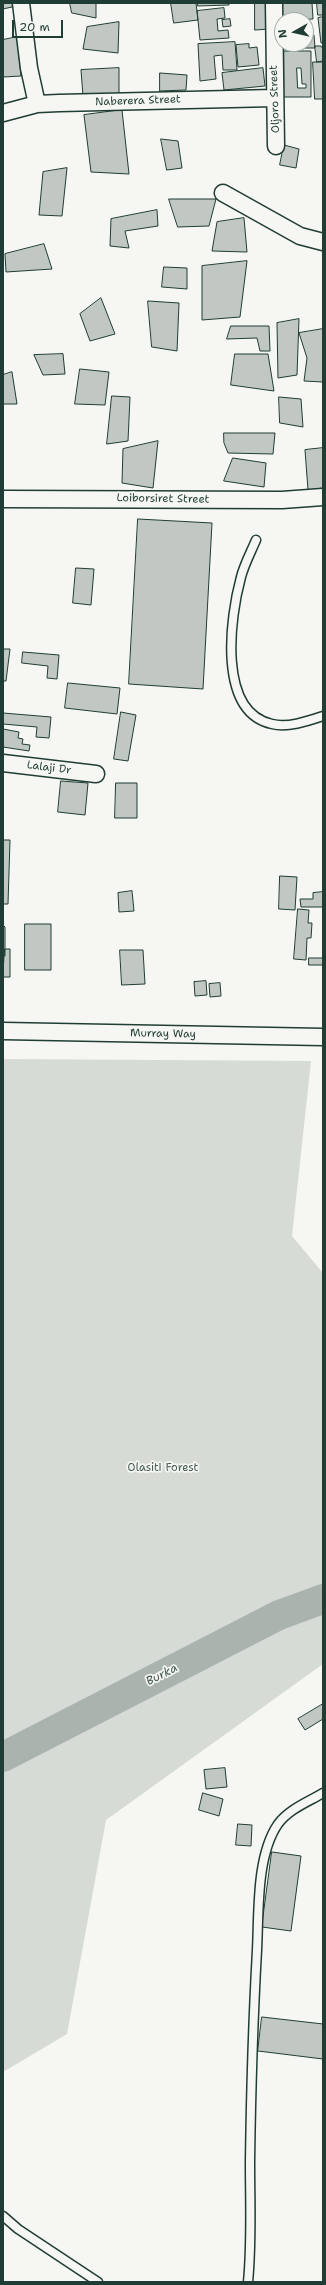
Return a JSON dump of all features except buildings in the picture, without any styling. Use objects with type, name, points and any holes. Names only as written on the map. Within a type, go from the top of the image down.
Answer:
[{"type":"street","points":[[20,3],[29,68],[37,104]]},
{"type":"street","name":"Oljoro Street","points":[[274,3],[274,98],[276,146]]},
{"type":"street","name":"Naberera Street","points":[[3,113],[37,104],[274,98]]},
{"type":"street","points":[[223,193],[300,236],[323,242]]},
{"type":"street","name":"Loiborsiret Street","points":[[3,499],[282,500],[323,497]]},
{"type":"street","name":"Lalaji Dr","points":[[3,763],[96,774]]},
{"type":"street","name":"Murray Way","points":[[3,1031],[323,1037]]},
{"type":"lane","points":[[256,540],[241,577],[232,626],[233,676],[238,694],[248,709],[258,719],[272,724],[300,722],[323,716]]},
{"type":"lane","points":[[248,2282],[252,2245],[250,2163],[252,2046],[261,1880],[270,1841],[279,1823],[292,1810],[323,1793]]},
{"type":"lane","points":[[3,2216],[18,2229],[98,2282]]},
{"type":"green space","name":"Olasiti Forest","points":[[3,1059],[311,1061],[292,1236],[323,1273],[323,1664],[106,1820],[67,2034],[3,2072]]},
{"type":"waterway","name":"Burka","points":[[3,1757],[279,1615],[323,1599]]}]
